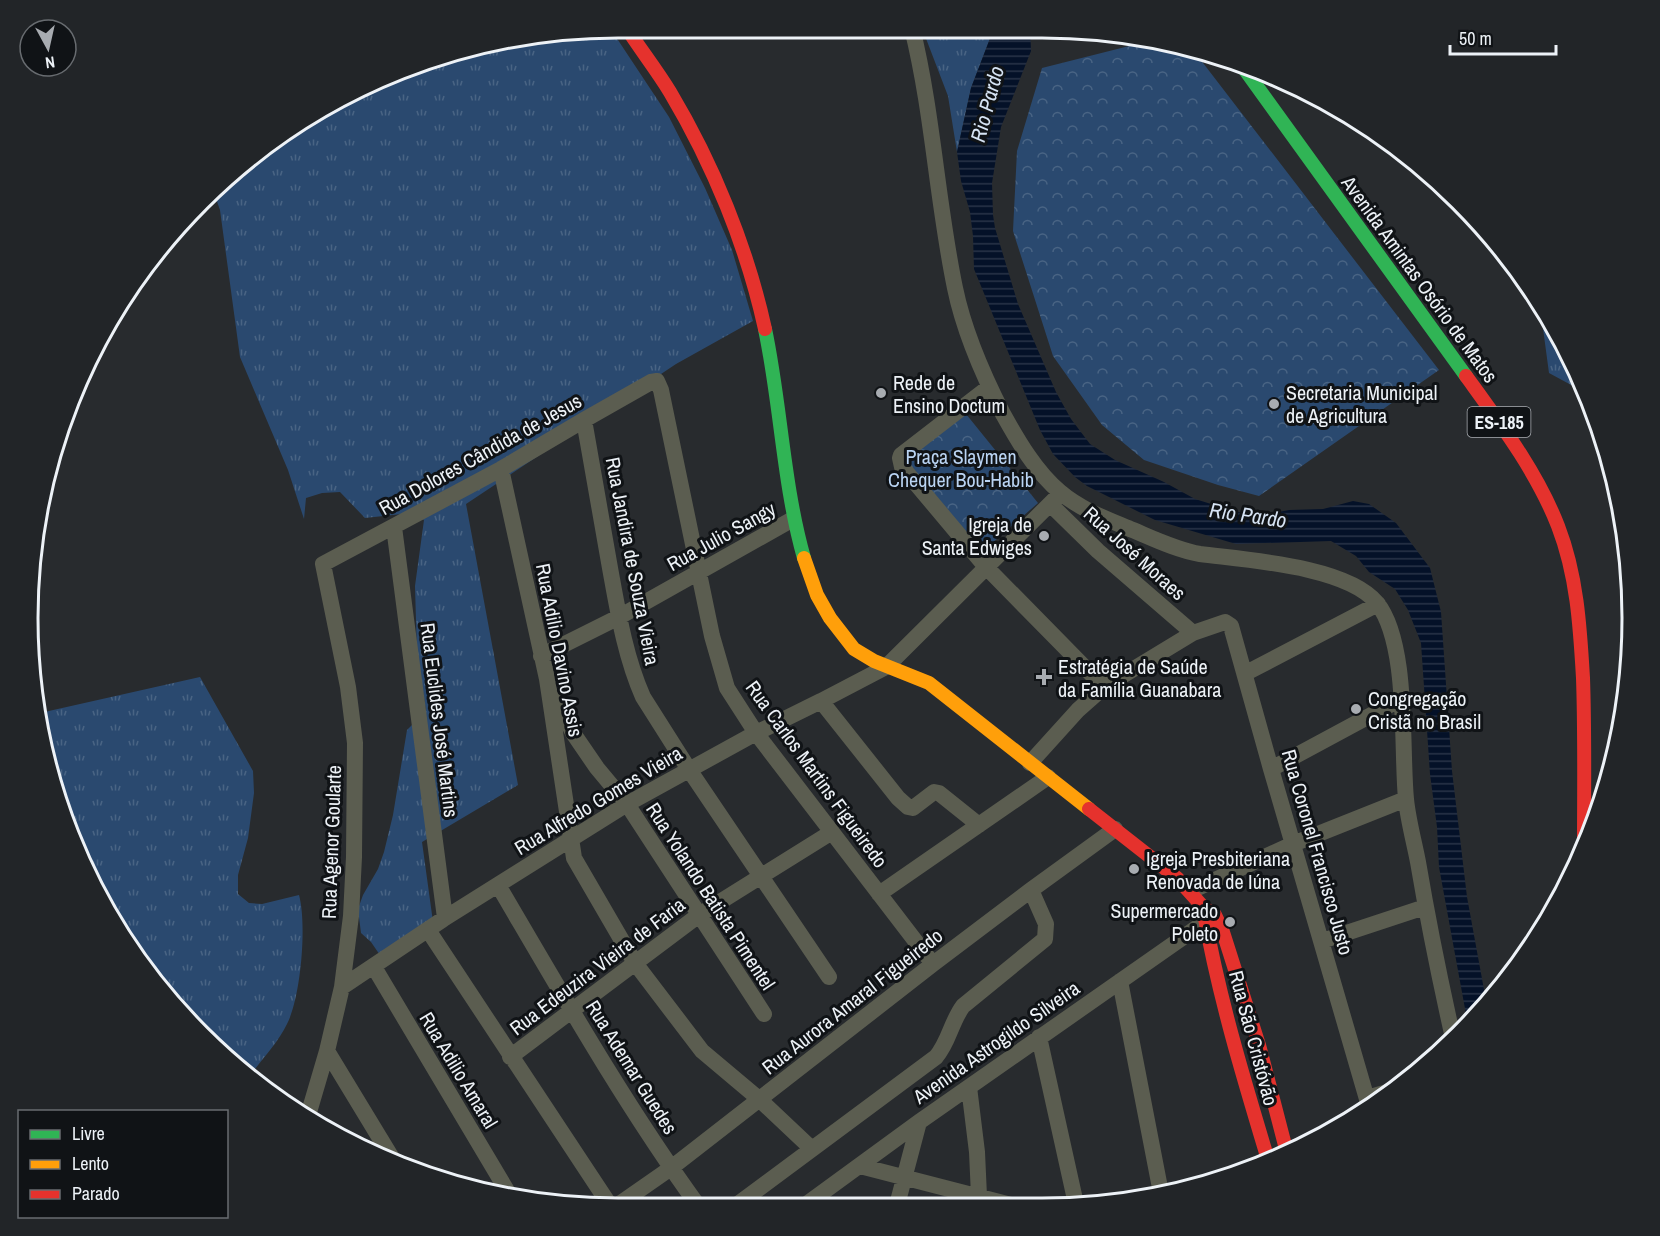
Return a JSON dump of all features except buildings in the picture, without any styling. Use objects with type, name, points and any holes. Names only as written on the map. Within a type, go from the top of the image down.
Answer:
[{"type":"main road","name":"Rua São Cristóvão","points":[[633,38],[662,80],[696,140],[729,210],[747,260],[769,352],[783,433],[793,519],[811,582],[830,618],[845,640],[859,654],[929,683],[1191,891],[1223,932],[1259,1045],[1285,1145]]},
{"type":"main road","name":"Avenida Amintas Osório de Matos","points":[[1250,76],[1497,418],[1554,515],[1572,566],[1577,594],[1585,737],[1584,825]]},
{"type":"main road","name":"Rua São Cristóvão","points":[[1208,915],[1236,1052],[1266,1153]]},
{"type":"street","points":[[914,38],[955,290],[961,312],[989,387],[1013,431],[1045,477],[1056,499],[1182,549],[1202,554],[1263,560],[1296,567],[1347,583],[1358,588],[1378,604],[1393,641],[1398,663],[1406,799],[1425,907],[1452,1028]]},
{"type":"street","name":"Rua Dolores Cândida de Jesus","points":[[323,564],[501,469],[649,383],[657,381]]},
{"type":"street","name":"Rua Carlos Martins Figueiredo","points":[[657,381],[661,390],[717,659],[727,688],[756,733],[933,964]]},
{"type":"street","points":[[989,387],[900,458],[902,466],[986,567],[1104,687]]},
{"type":"street","name":"Rua Jandira de Souza Vieira","points":[[584,420],[619,617],[632,672],[643,697],[688,768],[829,977]]},
{"type":"street","name":"Rua Adilio Davino Assis","points":[[501,469],[547,679],[572,850],[577,865],[635,963],[702,1051],[759,1099],[812,1149]]},
{"type":"street","name":"Rua Alfredo Gomes Vieira","points":[[342,987],[445,918],[688,768],[886,667],[1056,499]]},
{"type":"street","name":"Rua José Moraes","points":[[1056,499],[1098,551],[1193,633]]},
{"type":"street","name":"Rua Julio Sangy","points":[[541,656],[619,617],[793,519]]},
{"type":"street","name":"Rua Euclides José Martins","points":[[394,527],[445,918]]},
{"type":"street","name":"Rua Agenor Goularte","points":[[310,1110],[342,987],[351,916],[354,857],[355,743],[348,687],[323,564]]},
{"type":"street","points":[[1246,673],[1378,604]]},
{"type":"street","name":"Rua Coronel Francisco Justo","points":[[1193,633],[1226,622],[1231,626],[1367,1099]]},
{"type":"street","points":[[1030,763],[1078,710],[1104,687],[1193,633]]},
{"type":"street","name":"Rua Yolando Batista Pimentel","points":[[547,679],[573,733],[597,768],[627,804],[764,1014]]},
{"type":"street","points":[[1271,770],[1401,699]]},
{"type":"street","points":[[821,701],[898,798],[908,807],[913,808],[934,792],[979,825]]},
{"type":"street","points":[[879,894],[1048,777]]},
{"type":"street","points":[[1191,891],[1293,844],[1406,799]]},
{"type":"street","name":"Rua Aurora Amaral Figueiredo","points":[[627,1198],[670,1168],[933,964],[1115,829]]},
{"type":"street","name":"Rua Edeuzira Vieira de Faria","points":[[510,1057],[699,915],[832,832]]},
{"type":"street","name":"Rua Ademar Guedes","points":[[498,885],[572,1011],[670,1168],[692,1198]]},
{"type":"street","points":[[746,1198],[936,1058],[945,1046],[956,1016],[970,998],[1045,939],[1046,924],[1031,890]]},
{"type":"street","points":[[1322,940],[1425,907]]},
{"type":"street","name":"Avenida Astrogildo Silveira","points":[[815,1198],[1120,981],[1208,915]]},
{"type":"street","points":[[428,930],[510,1057],[606,1198]]},
{"type":"street","name":"Rua Adilio Amaral","points":[[374,967],[505,1187]]},
{"type":"street","points":[[1120,981],[1160,1186]]},
{"type":"street","points":[[1039,1037],[1074,1197]]},
{"type":"street","points":[[327,1051],[388,1151]]},
{"type":"street","points":[[969,1087],[977,1152],[979,1196]]},
{"type":"street","points":[[899,1198],[919,1122]]},
{"type":"street","points":[[860,1166],[986,1198]]},
{"type":"green space","points":[[617,38],[669,117],[705,188],[732,250],[753,321],[676,364],[466,504],[518,785],[422,842],[433,922],[382,958],[371,942],[361,933],[358,909],[384,852],[393,815],[407,730],[426,711],[417,654],[415,586],[424,520],[411,513],[365,518],[340,492],[322,493],[306,498],[304,519],[288,470],[240,357],[220,210],[216,200],[265,157],[295,135],[361,97],[431,68],[468,57],[542,42]]},
{"type":"green space","points":[[926,38],[990,38],[971,88],[957,152],[948,96]]},
{"type":"green space","points":[[1133,45],[1200,59],[1439,370],[1259,496],[1144,460],[1102,425],[1053,356],[1013,231],[1017,151],[1042,68]]},
{"type":"green space","points":[[1542,324],[1574,386],[1549,373]]},
{"type":"green space","name":"Praça Slaymen Chequer Bou-Habib","points":[[966,414],[1038,503],[982,552],[905,461]]},
{"type":"green space","points":[[200,677],[253,771],[254,793],[248,838],[238,875],[238,894],[249,903],[262,904],[299,895],[301,908],[301,960],[292,1012],[279,1038],[254,1070],[182,1001],[135,941],[115,908],[97,875],[68,805],[57,768],[45,712]]},
{"type":"water","name":"Rio Pardo","points":[[990,38],[1030,38],[1031,51],[1001,127],[992,183],[993,215],[1018,304],[1056,392],[1071,419],[1090,444],[1115,460],[1195,499],[1237,512],[1269,514],[1289,510],[1323,509],[1353,501],[1369,504],[1396,523],[1430,568],[1441,612],[1452,771],[1467,897],[1485,993],[1466,1014],[1439,867],[1421,643],[1408,610],[1395,589],[1369,572],[1356,556],[1331,541],[1236,544],[1155,520],[1087,486],[1053,454],[1040,430],[974,269],[970,212],[961,181],[957,152],[971,88]]},
{"type":"traffic: fast","points":[[1250,76],[1466,376]]},
{"type":"traffic: fast","points":[[765,329],[791,502],[804,558]]},
{"type":"traffic: slow","points":[[804,558],[817,595],[830,618],[854,649],[874,661],[929,683],[1089,809]]},
{"type":"traffic: jam","points":[[633,38],[686,119],[714,177],[749,268],[765,329]]},
{"type":"traffic: jam","points":[[1466,376],[1517,448],[1540,486],[1558,526],[1570,563],[1579,620],[1583,678],[1584,825]]},
{"type":"traffic: jam","points":[[1089,809],[1177,878],[1204,908],[1215,915],[1223,932],[1259,1045],[1285,1145]]},
{"type":"traffic: jam","points":[[1204,913],[1241,1070],[1266,1153]]},
{"type":"place","name":"Rede de Ensino Doctum","points":[[881,393]]},
{"type":"place","name":"Secretaria Municipal de Agricultura","points":[[1274,404]]},
{"type":"place","name":"Igreja de Santa Edwiges","points":[[1044,536]]},
{"type":"place","name":"Estratégia de Saúde da Família Guanabara","points":[[1044,677]]},
{"type":"place","name":"Congregação Cristã no Brasil","points":[[1356,709]]},
{"type":"place","name":"Igreja Presbiteriana Renovada de Iúna","points":[[1134,869]]},
{"type":"place","name":"Supermercado Poleto","points":[[1230,922]]}]
